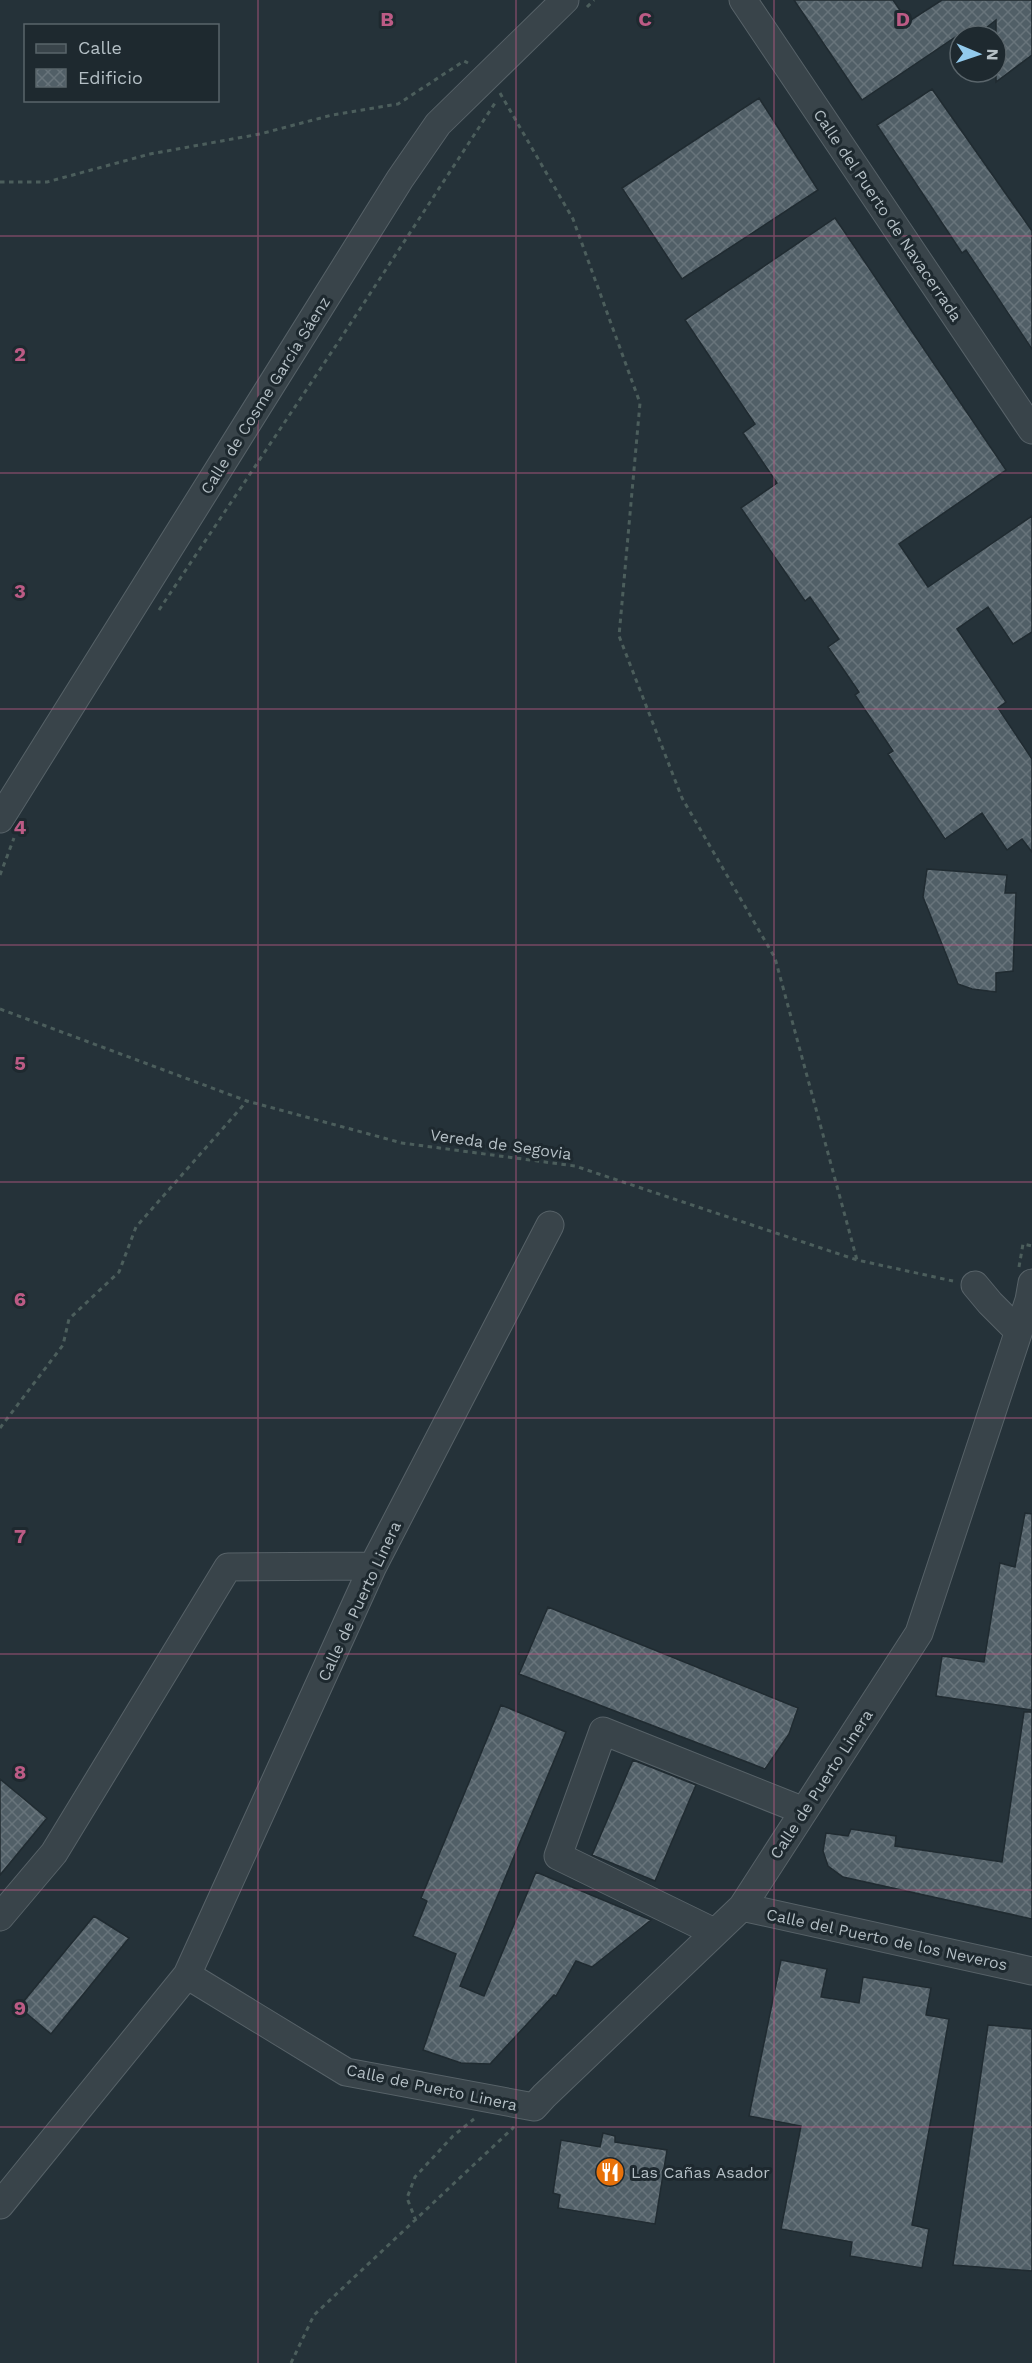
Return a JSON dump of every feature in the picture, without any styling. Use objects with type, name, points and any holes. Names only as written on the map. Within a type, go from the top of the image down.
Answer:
[{"type":"street","name":"Calle del Puerto de Navacerrada","points":[[743,0],[1032,430]]},
{"type":"street","name":"Calle de Cosme García Sáenz","points":[[7,827],[400,179],[438,124],[499,85],[575,4]]},
{"type":"street","name":"Calle de Puerto Linera","points":[[550,1225],[373,1566],[187,1975],[346,2072],[534,2108],[742,1907],[919,1633],[1018,1331],[1028,1289]]},
{"type":"street","points":[[975,1285],[1018,1331]]},
{"type":"street","points":[[0,1917],[54,1853],[228,1567],[373,1566]]},
{"type":"street","points":[[714,1932],[558,1856],[603,1731],[804,1811]]},
{"type":"street","name":"Calle del Puerto de los Neveros","points":[[742,1907],[1032,1971]]},
{"type":"street","points":[[0,2205],[187,1975]]},
{"type":"path","points":[[575,4],[594,0]]},
{"type":"path","points":[[0,182],[47,182],[150,154],[260,134],[332,115],[398,104],[464,61],[499,85],[573,219],[640,402],[619,636],[682,798],[775,958],[857,1260]]},
{"type":"path","points":[[158,611],[339,341],[499,85]]},
{"type":"path","points":[[0,875],[7,827]]},
{"type":"path","name":"Vereda de Segovia","points":[[0,1009],[247,1101],[402,1143],[575,1166],[857,1260],[975,1285]]},
{"type":"path","points":[[0,1428],[63,1345],[69,1319],[119,1272],[136,1227],[247,1101]]},
{"type":"path","points":[[1028,1289],[1023,1244],[1032,1246]]},
{"type":"path","points":[[416,2221],[407,2198],[415,2177],[453,2136],[496,2100]]},
{"type":"path","points":[[291,2363],[314,2315],[534,2108]]},
{"type":"building","points":[[794,0],[893,0],[908,22],[942,0],[1032,0],[1032,55],[1008,73],[1008,24],[996,24],[996,20],[991,24],[948,24],[948,42],[862,100]]},
{"type":"building","points":[[932,89],[1032,231],[1032,349],[966,250],[962,253],[877,125]]},
{"type":"building","points":[[759,98],[818,190],[682,279],[622,188]]},
{"type":"building","points":[[835,218],[1006,470],[899,544],[928,587],[1032,516],[1032,632],[1013,644],[988,607],[957,629],[1006,702],[998,708],[1032,759],[1032,852],[1022,839],[1007,850],[982,813],[945,839],[888,754],[893,751],[855,695],[859,692],[828,647],[839,639],[810,597],[805,601],[741,508],[777,483],[743,433],[755,424],[685,320]]},
{"type":"building","points":[[927,869],[1007,875],[1005,893],[1016,893],[1013,971],[996,973],[996,992],[972,989],[958,984],[923,897]]},
{"type":"building","points":[[1025,1513],[1032,1514],[1032,1710],[936,1696],[942,1656],[984,1662],[1000,1563],[1015,1567]]},
{"type":"building","points":[[548,1607],[798,1708],[789,1734],[765,1769],[519,1674]]},
{"type":"building","points":[[501,1705],[566,1732],[460,1986],[484,1996],[536,1872],[651,1920],[592,1967],[576,1961],[556,1996],[554,1995],[490,2064],[461,2063],[423,2050],[456,1954],[413,1936],[427,1901],[421,1898]]},
{"type":"building","points":[[1024,1712],[1032,1712],[1032,1919],[843,1877],[828,1866],[823,1851],[826,1833],[848,1836],[851,1829],[896,1836],[895,1846],[1002,1862]]},
{"type":"building","points":[[633,1760],[696,1785],[655,1881],[592,1855]]},
{"type":"building","points":[[0,1779],[47,1818],[0,1875]]},
{"type":"building","points":[[94,1916],[129,1938],[51,2034],[19,2007]]},
{"type":"building","points":[[781,1960],[827,1969],[821,1997],[859,2003],[863,1977],[931,1988],[926,2015],[949,2019],[912,2225],[929,2229],[922,2268],[850,2256],[852,2242],[781,2229],[801,2126],[749,2116]]},
{"type":"building","points":[[988,2025],[1032,2029],[1032,2271],[953,2265]]},
{"type":"building","name":"Las Cañas Asador","points":[[603,2133],[615,2136],[615,2142],[667,2150],[655,2224],[558,2208],[560,2195],[553,2193],[561,2140],[600,2147]]},
{"type":"place","name":"Las Cañas Asador","points":[[610,2172]]}]
